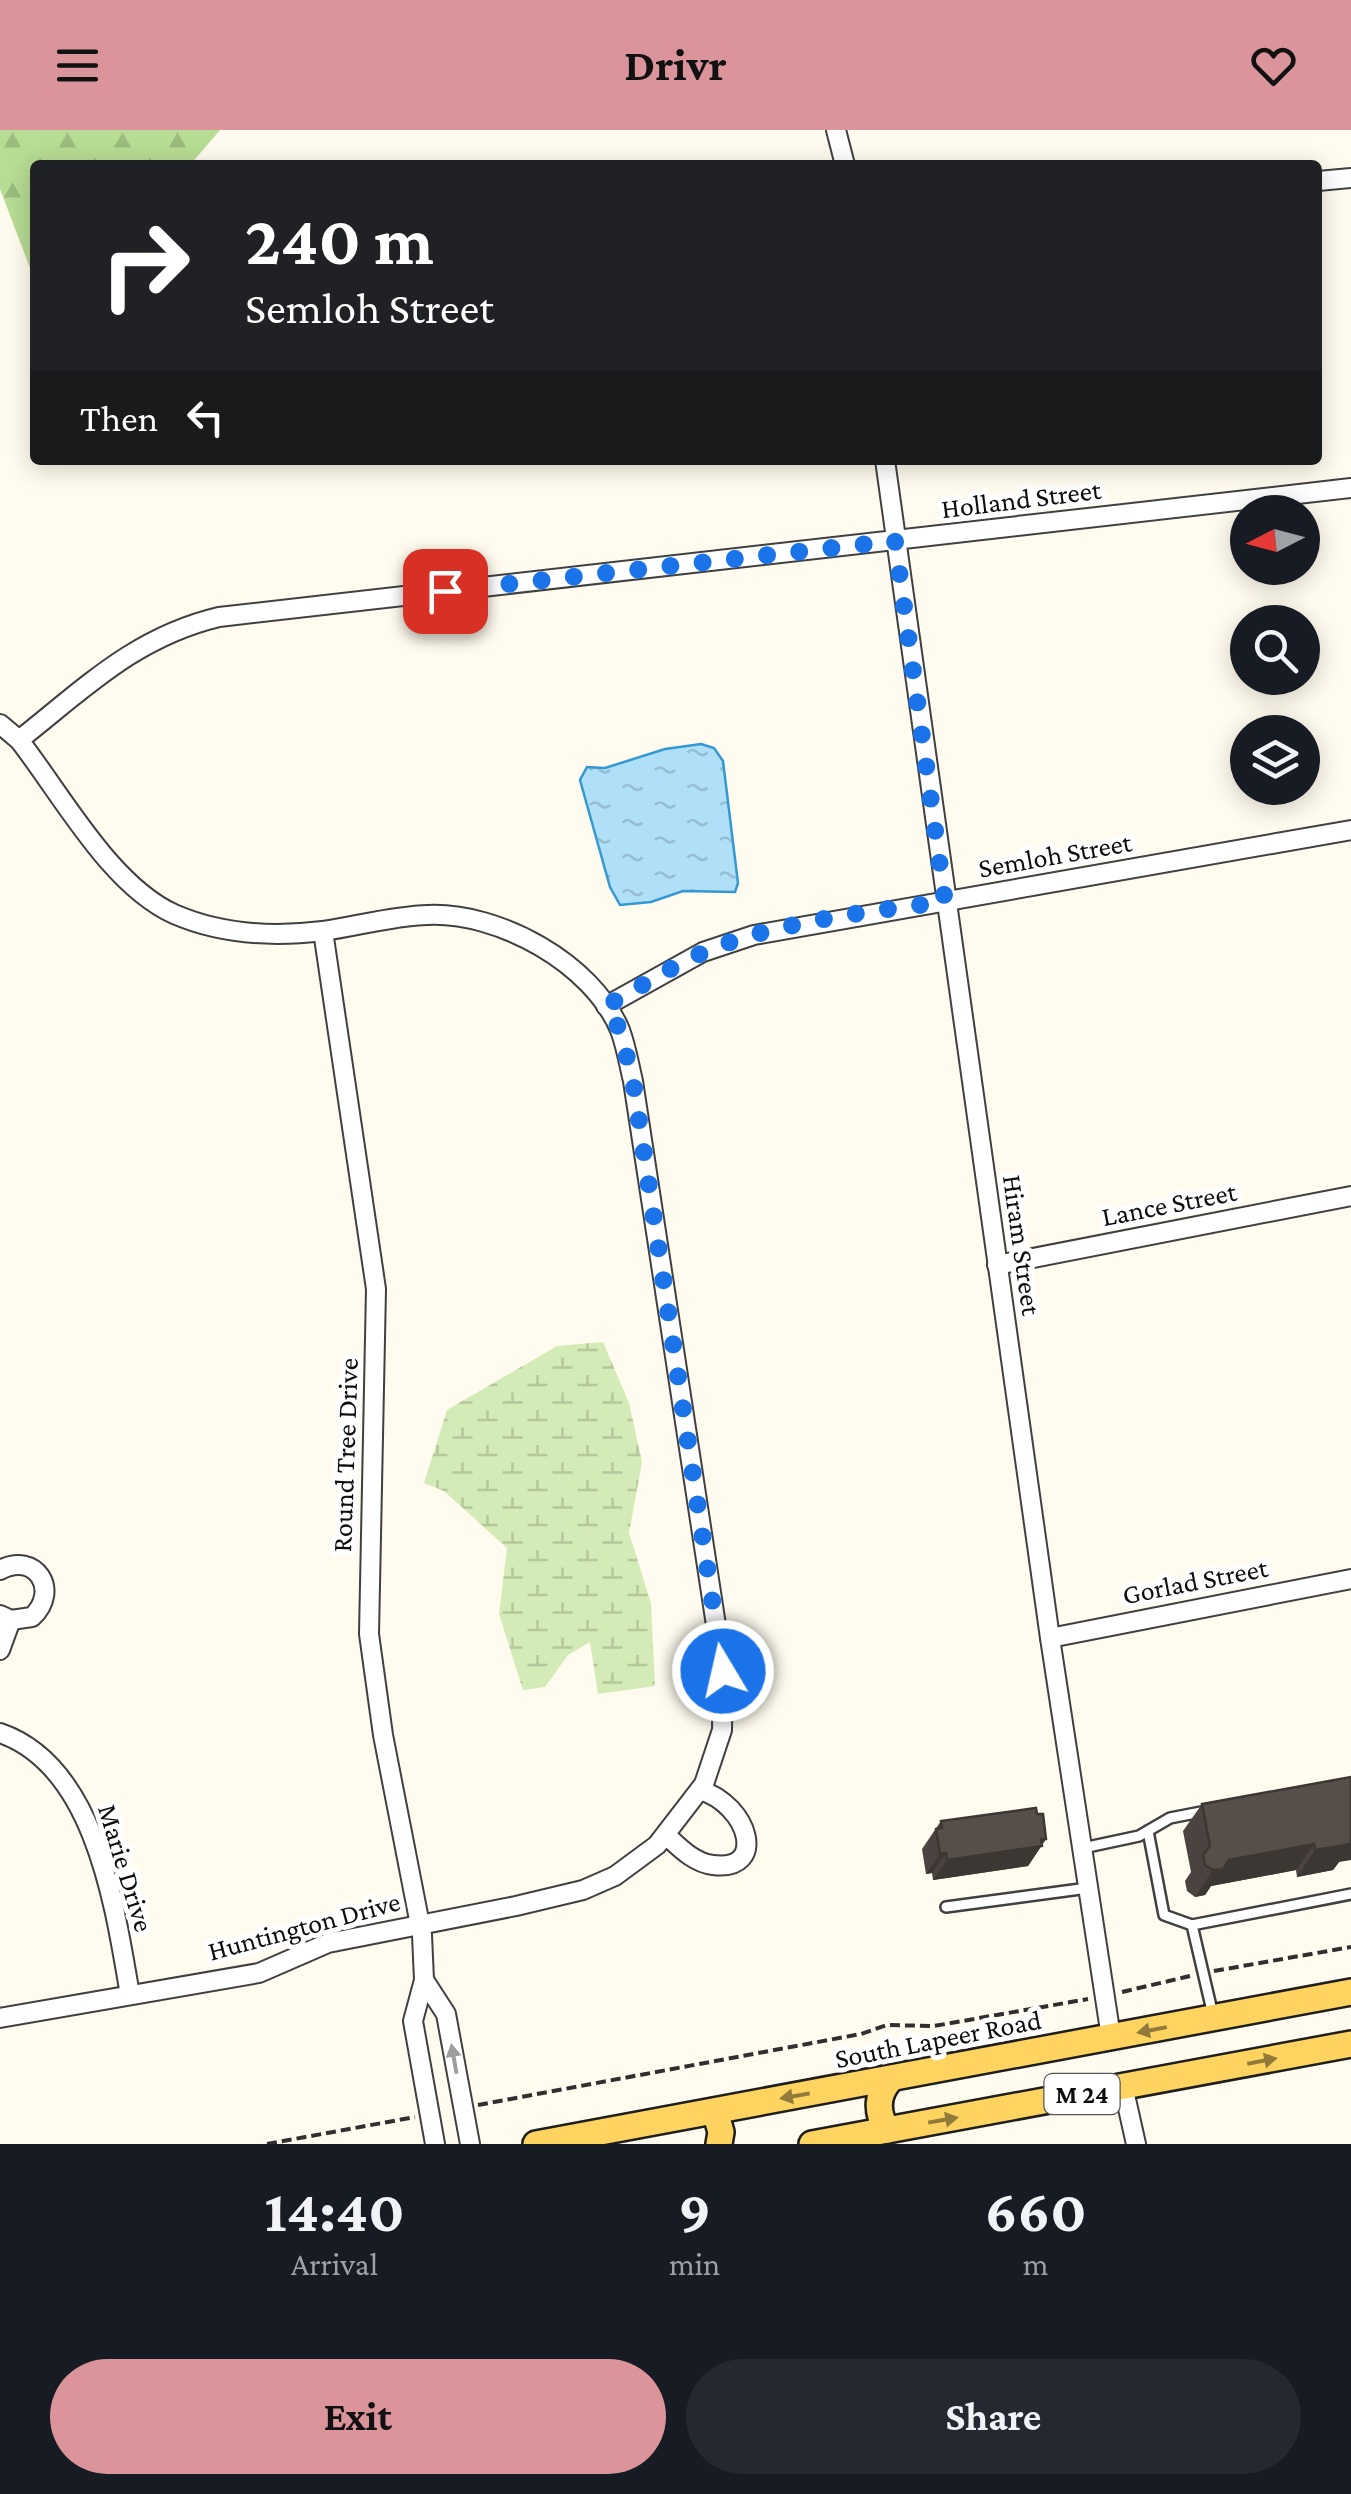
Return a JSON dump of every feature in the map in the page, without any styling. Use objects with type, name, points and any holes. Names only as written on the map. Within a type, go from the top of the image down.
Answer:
[{"type":"main road","name":"South Lapeer Road","points":[[536,2144],[1351,1992]]},
{"type":"main road","name":"M 24","points":[[812,2144],[1351,2044]]},
{"type":"main road","points":[[887,2130],[878,2102],[891,2079]]},
{"type":"main road","points":[[715,2111],[721,2132],[719,2144]]},
{"type":"street","points":[[836,130],[844,160]]},
{"type":"street","points":[[1322,182],[1351,178]]},
{"type":"street","name":"Hiram Street","points":[[886,465],[1050,1638],[1111,2038]]},
{"type":"street","name":"Holland Street","points":[[20,740],[129,653],[186,624],[220,616],[1351,488]]},
{"type":"street","name":"Huntington Drive","points":[[0,724],[20,740],[129,883],[172,913],[216,927],[264,934],[323,931],[431,914],[482,923],[518,935],[556,956],[580,974],[606,1006],[620,1030],[633,1081],[723,1671],[722,1730],[700,1790],[666,1836],[615,1876],[583,1890],[328,1943],[259,1973],[0,2018]]},
{"type":"street","name":"Semloh Street","points":[[606,1006],[704,952],[754,935],[1351,830]]},
{"type":"street","name":"Round Tree Drive","points":[[323,931],[376,1288],[369,1634],[383,1734],[420,1922],[424,1980],[413,2020],[435,2144]]},
{"type":"street","name":"Lance Street","points":[[997,1266],[1351,1196]]},
{"type":"street","points":[[0,1570],[12,1564],[24,1565],[34,1569],[46,1588],[41,1609],[22,1621],[6,1618],[0,1650]]},
{"type":"street","name":"Gorlad Street","points":[[1050,1638],[1351,1579]]},
{"type":"street","name":"Marie Drive","points":[[0,1733],[17,1739],[48,1762],[78,1800],[99,1857],[130,1995]]},
{"type":"street","points":[[666,1836],[690,1856],[711,1865],[732,1862],[744,1850],[748,1840],[741,1820],[724,1800],[700,1790]]},
{"type":"street","name":"Round Tree Drive","points":[[424,1980],[446,2014],[470,2144]]},
{"type":"street","points":[[1123,2086],[1136,2144]]},
{"type":"lane","points":[[1082,1848],[1139,1836],[1170,1818],[1224,1808]]},
{"type":"lane","points":[[1148,1831],[1164,1915],[1192,1926],[1351,1894]]},
{"type":"lane","points":[[946,1907],[1088,1888]]},
{"type":"lane","points":[[1192,1926],[1213,2018]]},
{"type":"path","points":[[1218,1970],[1351,1947]]},
{"type":"path","points":[[1120,1993],[1192,1976]]},
{"type":"path","points":[[473,2106],[861,2034],[888,2025],[950,2024],[1089,1999]]},
{"type":"path","points":[[267,2144],[418,2116]]},
{"type":"green space","points":[[0,130],[220,130],[194,160],[30,160],[30,268],[0,189]]},
{"type":"green space","points":[[603,1342],[629,1403],[642,1462],[629,1533],[651,1603],[655,1686],[598,1694],[590,1642],[568,1655],[545,1687],[523,1690],[499,1614],[507,1548],[444,1491],[424,1483],[447,1410],[557,1346]]},
{"type":"water","points":[[701,744],[714,748],[723,761],[738,883],[735,892],[683,891],[651,902],[620,905],[610,887],[580,780],[587,767],[605,768],[665,749]]},
{"type":"building","points":[[1351,1777],[1351,1844],[1315,1850],[1314,1844],[1229,1860],[1223,1869],[1213,1870],[1205,1865],[1203,1855],[1210,1846],[1202,1804]]},
{"type":"building","points":[[1036,1808],[1037,1814],[1043,1814],[1046,1839],[1041,1839],[1042,1846],[947,1860],[946,1853],[940,1854],[936,1829],[942,1828],[941,1821]]},
{"type":"route","points":[[445,591],[895,541],[945,902],[754,935],[704,952],[606,1006],[620,1030],[633,1081],[723,1671]]}]
